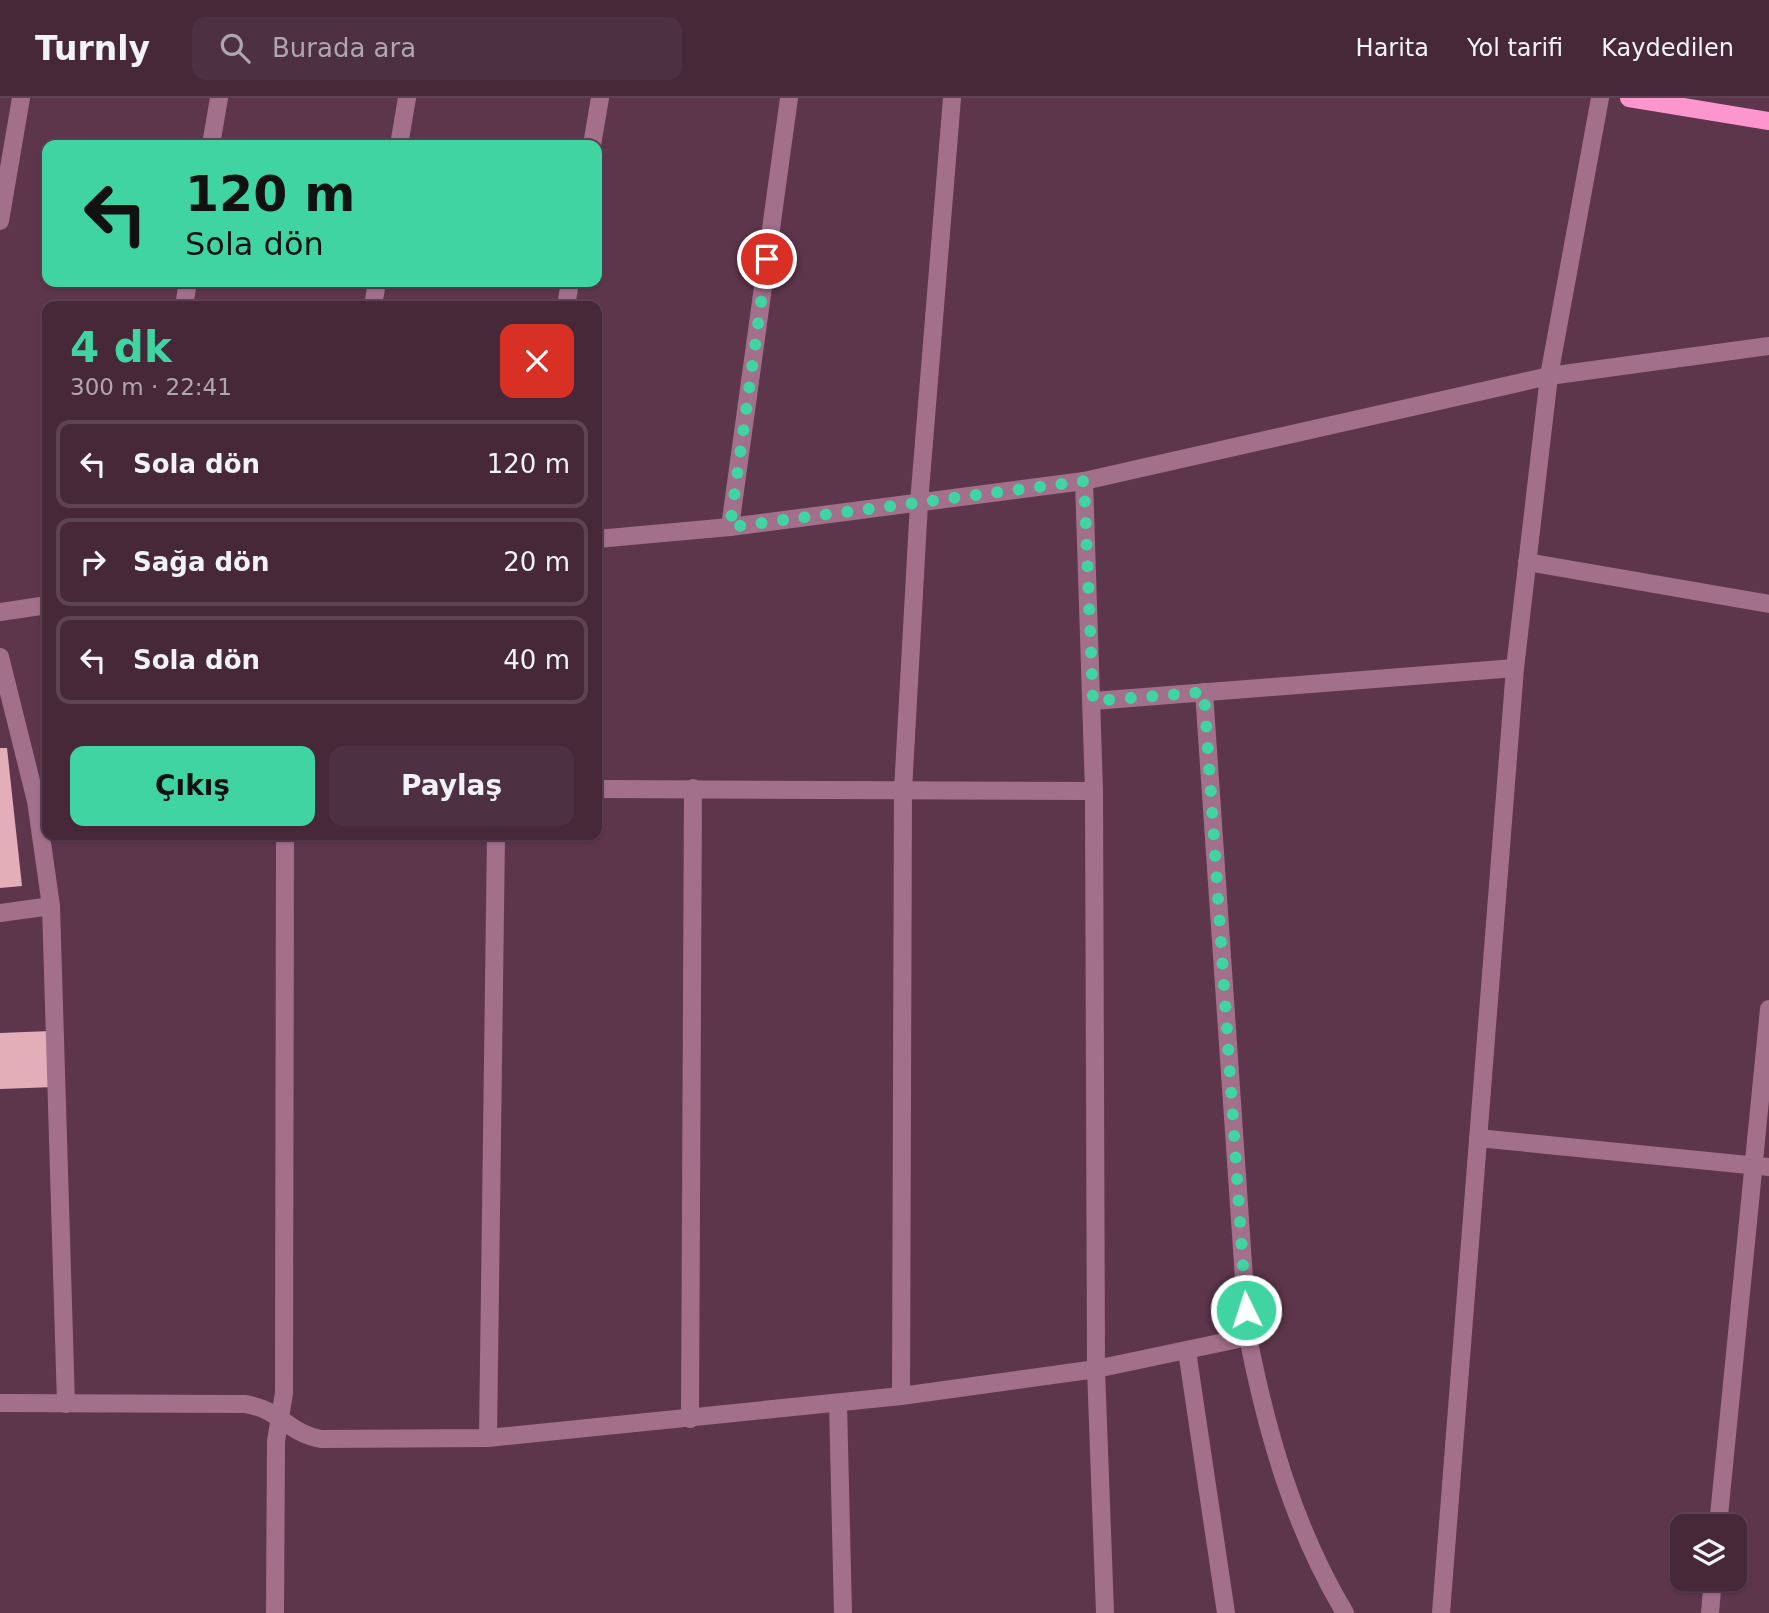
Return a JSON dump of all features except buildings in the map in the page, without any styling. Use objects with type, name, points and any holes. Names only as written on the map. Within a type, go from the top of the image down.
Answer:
[{"type":"main road","points":[[1629,98],[1769,121]]},
{"type":"street","points":[[0,221],[21,98]]},
{"type":"street","points":[[212,140],[219,98]]},
{"type":"street","points":[[400,140],[407,98]]},
{"type":"street","points":[[593,140],[600,98]]},
{"type":"street","points":[[730,527],[789,98]]},
{"type":"street","points":[[901,1396],[903,790],[919,503],[952,98]]},
{"type":"street","points":[[1441,1613],[1514,668],[1549,376],[1600,98]]},
{"type":"street","points":[[602,539],[730,527],[1084,481],[1549,376],[1769,346]]},
{"type":"street","points":[[1084,481],[1093,701],[1096,1369],[1105,1613]]},
{"type":"street","points":[[1527,562],[1769,604]]},
{"type":"street","points":[[0,612],[42,606]]},
{"type":"street","points":[[0,657],[42,801]]},
{"type":"street","points":[[1093,701],[1514,668]]},
{"type":"street","points":[[1204,692],[1248,1337],[1267,1422],[1292,1500],[1315,1555],[1345,1613]]},
{"type":"street","points":[[690,1419],[693,788]]},
{"type":"street","points":[[602,789],[1094,791]]},
{"type":"street","points":[[45,840],[51,906],[66,1404]]},
{"type":"street","points":[[275,1613],[276,1441],[284,1393],[285,840]]},
{"type":"street","points":[[488,1438],[496,840]]},
{"type":"street","points":[[0,914],[51,906]]},
{"type":"street","points":[[1719,1514],[1761,1166],[1769,1009]]},
{"type":"street","points":[[1478,1138],[1761,1166]]},
{"type":"street","points":[[0,1403],[245,1404],[271,1410],[296,1431],[321,1439],[488,1438],[901,1396],[1096,1369],[1248,1337]]},
{"type":"street","points":[[1187,1351],[1226,1613]]},
{"type":"street","points":[[838,1403],[843,1613]]},
{"type":"street","points":[[1710,1613],[1712,1591]]},
{"type":"route","points":[[767,259],[730,527],[1084,481],[1093,701],[1204,692],[1246,1310]]}]
